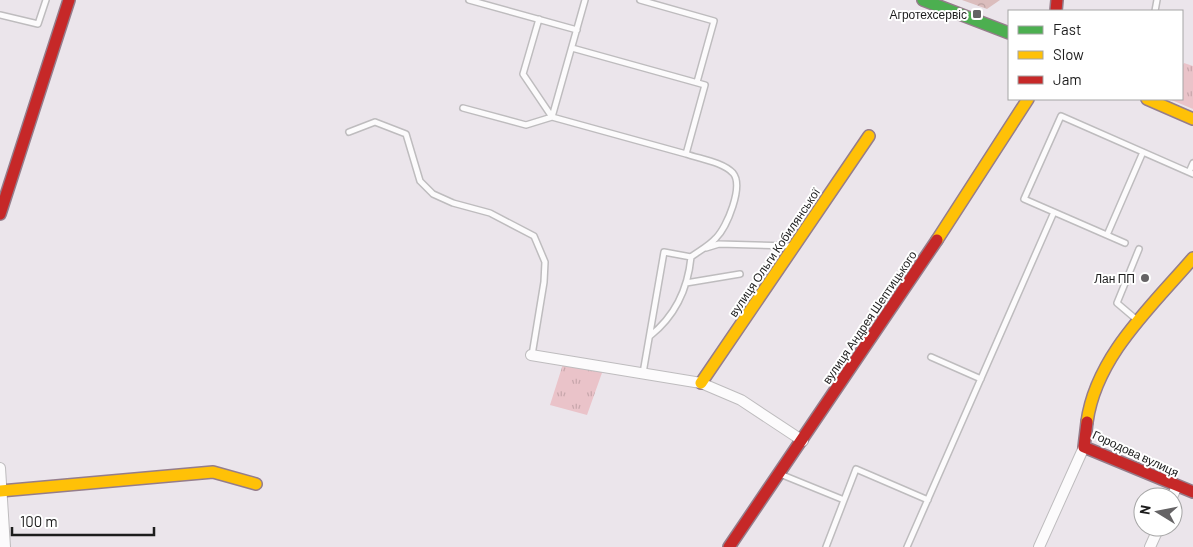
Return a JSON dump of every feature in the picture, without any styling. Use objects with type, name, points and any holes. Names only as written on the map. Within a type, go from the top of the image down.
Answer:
[{"type":"street","points":[[0,214],[69,0]]},
{"type":"street","points":[[923,0],[944,4],[1008,33]]},
{"type":"street","name":"вулиця Андрея Шептицького","points":[[729,547],[776,473],[803,441],[981,175],[1027,100]]},
{"type":"street","points":[[1149,100],[1193,119]]},
{"type":"street","name":"вулиця Ольги Кобилянської","points":[[701,383],[797,246],[869,136]]},
{"type":"street","name":"Городова вулиця","points":[[1177,486],[1084,447],[1094,393],[1122,345],[1192,260]]},
{"type":"street","points":[[532,355],[701,383],[741,400],[803,441]]},
{"type":"street","points":[[1039,547],[1084,447]]},
{"type":"street","points":[[0,468],[4,547]]},
{"type":"street","points":[[0,491],[213,472],[256,484]]},
{"type":"street","points":[[1177,486],[1193,492]]},
{"type":"lane","points":[[0,15],[38,24],[46,0]]},
{"type":"lane","points":[[469,0],[577,30]]},
{"type":"lane","points":[[552,117],[585,0]]},
{"type":"lane","points":[[640,0],[714,21],[697,82]]},
{"type":"lane","points":[[539,19],[523,74],[552,117]]},
{"type":"lane","points":[[572,48],[705,85],[686,154]]},
{"type":"lane","points":[[463,108],[526,125],[552,117],[686,154],[725,167],[734,174],[737,185],[726,224],[716,238],[691,257],[664,252],[643,374]]},
{"type":"lane","points":[[1125,243],[1024,199],[1060,116],[1191,173],[1193,163]]},
{"type":"lane","points":[[349,132],[375,122],[406,134],[420,181],[433,194],[453,203],[490,213],[534,236],[545,262],[532,355]]},
{"type":"lane","points":[[1107,235],[1143,152]]},
{"type":"lane","points":[[908,547],[1054,212]]},
{"type":"lane","points":[[703,249],[719,244],[797,246]]},
{"type":"lane","points":[[1139,249],[1117,303],[1140,322]]},
{"type":"lane","points":[[650,336],[673,313],[686,283],[691,257]]},
{"type":"lane","points":[[686,283],[740,274]]},
{"type":"lane","points":[[932,357],[981,379]]},
{"type":"lane","points":[[826,547],[856,469],[928,500]]},
{"type":"lane","points":[[776,473],[844,500]]},
{"type":"green space","points":[[962,0],[1000,0],[987,9]]},
{"type":"green space","points":[[1184,63],[1193,66],[1193,109],[1171,100],[1183,100]]},
{"type":"green space","points":[[563,364],[603,370],[587,415],[550,405]]},
{"type":"traffic: fast","points":[[923,0],[1008,33]]},
{"type":"traffic: slow","points":[[937,240],[1027,100]]},
{"type":"traffic: slow","points":[[1149,100],[1193,119]]},
{"type":"traffic: slow","points":[[701,383],[869,136]]},
{"type":"traffic: slow","points":[[1087,422],[1092,398],[1114,354],[1128,333],[1193,258]]},
{"type":"traffic: slow","points":[[0,491],[213,472],[256,484]]},
{"type":"traffic: jam","points":[[0,214],[69,0]]},
{"type":"traffic: jam","points":[[1056,10],[1057,0]]},
{"type":"traffic: jam","points":[[729,547],[937,240]]},
{"type":"traffic: jam","points":[[1087,422],[1084,447],[1193,492]]},
{"type":"place","name":"Агротехсервіс","points":[[977,14]]},
{"type":"place","name":"Лан ПП","points":[[1145,278]]}]
